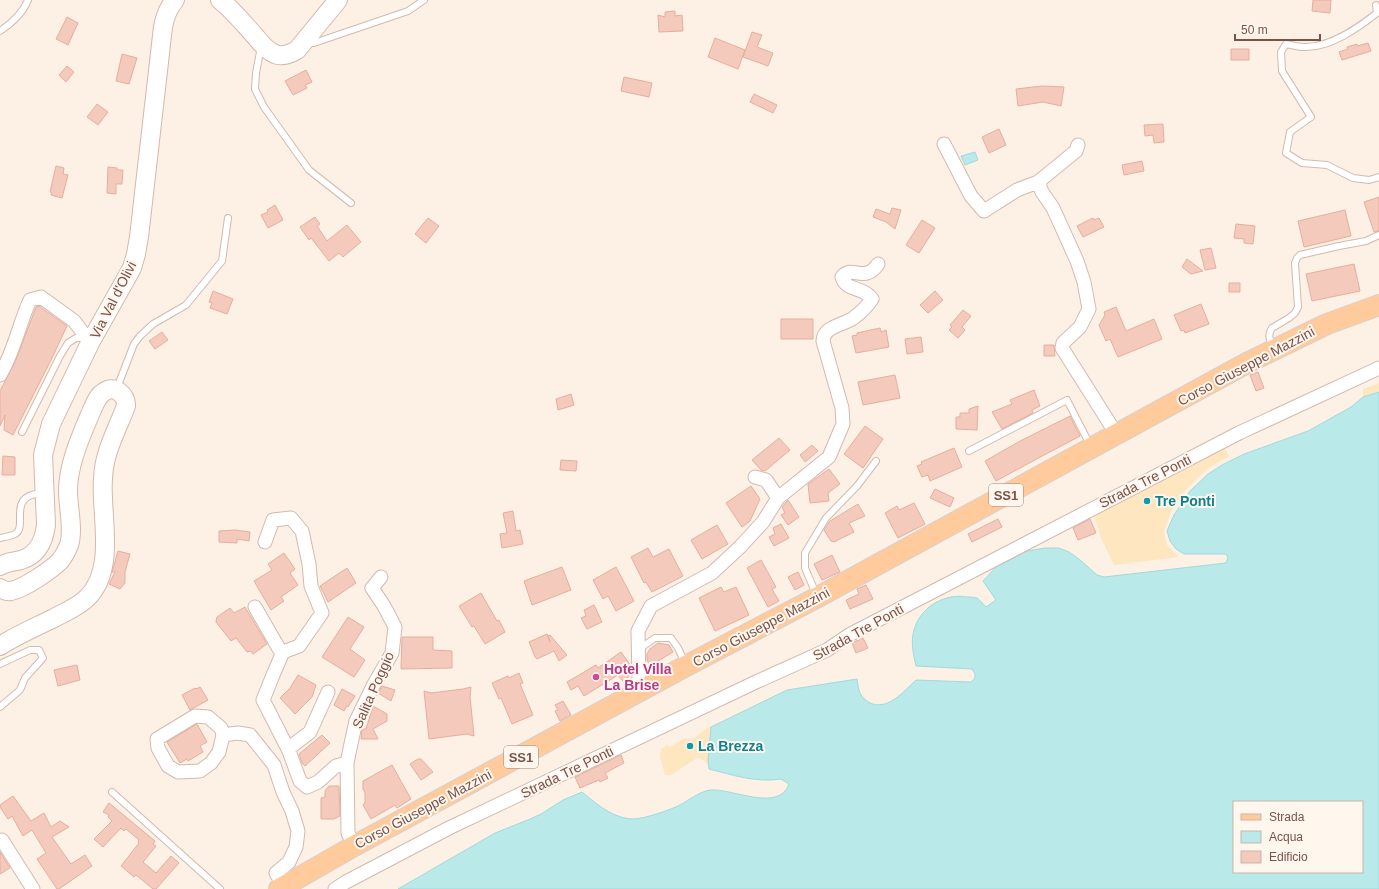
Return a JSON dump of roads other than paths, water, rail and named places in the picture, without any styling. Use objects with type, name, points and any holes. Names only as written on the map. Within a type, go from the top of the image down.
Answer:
[{"type":"main road","name":"Corso Giuseppe Mazzini","points":[[282,888],[354,846],[641,692],[686,666],[818,597],[1118,435],[1273,349],[1326,324],[1379,305]]},
{"type":"street","name":"Via Val d'Olivi","points":[[0,566],[8,562],[29,557],[37,551],[42,544],[46,525],[43,455],[51,424],[89,340],[124,284],[132,268],[136,254],[163,27],[165,15],[175,0]]},
{"type":"street","points":[[220,0],[263,46],[274,54],[281,55],[297,50],[338,0]]},
{"type":"street","points":[[944,144],[971,196],[984,211],[1017,190],[1038,182],[1076,151],[1078,144]]},
{"type":"street","points":[[1038,182],[1042,192],[1053,208],[1077,261],[1084,282],[1090,309],[1080,327],[1063,343],[1062,348],[1118,435]]},
{"type":"street","points":[[641,692],[639,682],[638,631],[651,606],[712,573],[740,547],[763,522],[778,498],[829,457],[843,424],[842,408],[823,338],[824,334],[851,319],[868,305],[872,299],[867,294],[848,286],[843,281],[842,277],[846,272],[865,274],[872,272],[878,264]]},
{"type":"street","points":[[0,375],[6,365],[22,317],[30,300],[41,297],[74,321],[89,340]]},
{"type":"street","points":[[851,319],[870,316]]},
{"type":"street","name":"Strada Tre Ponti","points":[[335,889],[449,828],[565,774],[748,685],[827,650],[849,635],[1239,433],[1379,368]]},
{"type":"street","points":[[0,588],[7,592],[12,592],[52,568],[66,552],[71,535],[68,489],[73,463],[98,398],[109,389],[122,393],[126,400],[120,421],[106,454],[103,478],[104,562],[98,584],[88,597],[75,607],[0,646]]},
{"type":"street","points":[[755,476],[766,480],[778,498]]},
{"type":"street","points":[[265,542],[273,520],[291,518],[302,531],[309,564],[311,586],[322,613],[299,646],[283,652],[272,675],[263,700],[288,749],[300,781],[307,787],[318,782],[336,766],[347,763]]},
{"type":"street","name":"Salita Poggio","points":[[354,846],[348,833],[347,763],[356,721],[373,686],[392,653],[395,627],[372,588],[381,577]]},
{"type":"street","points":[[256,607],[282,654]]},
{"type":"street","points":[[288,749],[310,732],[328,692]]},
{"type":"street","points":[[195,716],[208,717],[221,728],[223,735],[219,752],[211,763],[200,771],[178,772],[168,766],[158,748],[156,739],[195,716]]},
{"type":"street","points":[[223,735],[238,733],[250,735],[274,765],[283,792],[292,811],[298,831],[296,847],[289,862],[276,873],[282,888]]},
{"type":"street","points":[[2,840],[33,889]]},
{"type":"lane","points":[[0,31],[11,23],[26,5],[28,0]]},
{"type":"lane","points":[[304,41],[309,44],[314,43],[382,20],[408,11],[424,0]]},
{"type":"lane","points":[[1376,4],[1378,13],[1358,28],[1325,45],[1306,47],[1286,44],[1280,52],[1282,71],[1311,117],[1290,132],[1286,153],[1302,163],[1327,165],[1353,178],[1369,180],[1379,177]]},
{"type":"lane","points":[[263,46],[260,52],[256,73],[255,89],[264,107],[310,170],[351,203]]},
{"type":"lane","points":[[116,390],[134,344],[140,336],[153,324],[186,305],[222,261],[228,218]]},
{"type":"lane","points":[[1273,349],[1269,336],[1270,331],[1272,328],[1295,313],[1298,307],[1297,258],[1300,255],[1366,241],[1379,234]]},
{"type":"lane","points":[[22,432],[68,343],[76,338],[89,340]]},
{"type":"lane","points":[[969,451],[1067,400],[1092,448]]},
{"type":"lane","points":[[818,597],[805,568],[805,553],[826,518],[857,486],[876,461]]},
{"type":"lane","points":[[0,538],[16,534],[20,529],[20,505],[26,498],[34,494],[44,493]]},
{"type":"lane","points":[[639,649],[655,638],[672,638],[686,666]]},
{"type":"lane","points":[[0,664],[30,650],[39,650],[44,658],[25,678],[20,690],[0,707]]},
{"type":"lane","points":[[112,792],[220,889]]},
{"type":"water","points":[[975,152],[978,160],[965,165],[961,156]]},
{"type":"water","points":[[1379,392],[1379,889],[398,889],[495,833],[541,814],[563,800],[582,792],[599,806],[612,813],[625,818],[633,819],[650,816],[670,809],[698,794],[710,790],[719,790],[765,798],[776,797],[784,793],[789,784],[781,779],[754,779],[709,769],[708,760],[711,727],[787,690],[857,679],[859,691],[862,696],[870,703],[877,705],[895,699],[916,680],[971,682],[975,678],[975,674],[972,669],[916,666],[912,642],[915,627],[918,620],[929,607],[943,599],[959,596],[975,597],[986,607],[996,600],[983,581],[997,566],[1027,551],[1045,548],[1059,548],[1069,552],[1079,559],[1097,575],[1104,577],[1226,563],[1228,558],[1226,554],[1184,554],[1176,549],[1170,541],[1167,531],[1174,515],[1190,491],[1208,474],[1222,465],[1244,454],[1308,431],[1351,407],[1363,397]]},
{"type":"place","name":"Tre Ponti","points":[[1147,501]]},
{"type":"place","name":"Hotel Villa La Brise","points":[[596,677]]},
{"type":"place","name":"La Brezza","points":[[690,746]]}]
